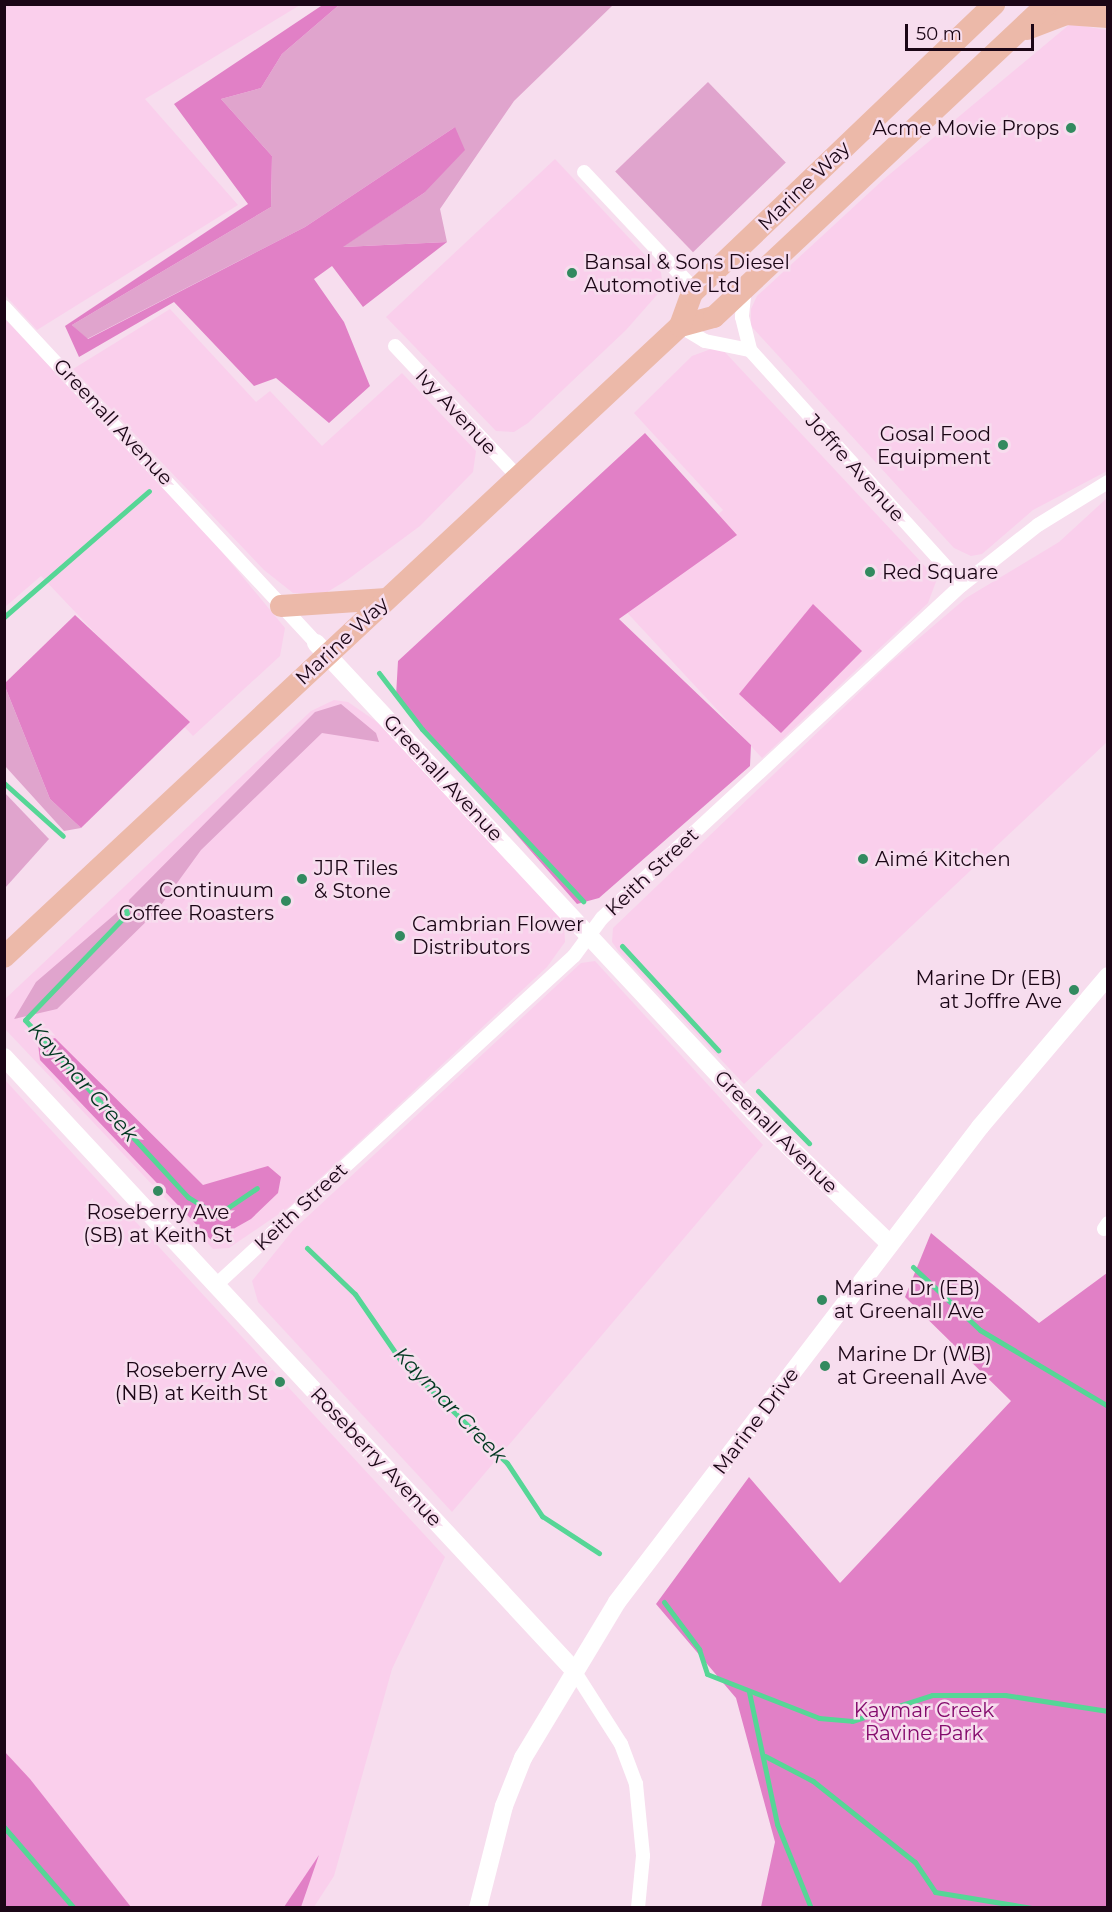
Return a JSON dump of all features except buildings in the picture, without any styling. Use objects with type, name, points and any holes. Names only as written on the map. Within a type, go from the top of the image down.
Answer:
[{"type":"main road","name":"Marine Way","points":[[4,957],[322,649],[387,599],[680,326],[695,290],[994,4]]},
{"type":"main road","name":"Marine Way","points":[[680,326],[714,317],[1047,4]]},
{"type":"main road","points":[[1015,34],[1066,14],[1107,17]]},
{"type":"main road","points":[[281,606],[387,599]]},
{"type":"street","points":[[584,172],[695,290]]},
{"type":"street","name":"Joffre Avenue","points":[[745,287],[742,317],[750,350],[962,585]]},
{"type":"street","name":"Greenall Avenue","points":[[4,307],[754,1113],[889,1243]]},
{"type":"street","points":[[680,326],[705,341],[750,350]]},
{"type":"street","name":"Ivy Avenue","points":[[395,346],[518,477]]},
{"type":"street","name":"Keith Street","points":[[216,1285],[574,956],[590,935],[962,585],[1038,525],[1107,482]]},
{"type":"street","name":"Marine Drive","points":[[478,1908],[504,1806],[528,1748],[573,1669],[649,1558],[889,1243],[1107,976]]},
{"type":"street","name":"Roseberry Avenue","points":[[4,1057],[573,1669],[621,1743],[636,1784],[643,1856],[638,1908]]},
{"type":"shaded area","points":[[5,4],[300,5],[145,99],[238,205],[37,330],[5,295]]},
{"type":"shaded area","points":[[339,5],[613,5],[514,101],[440,209],[447,242],[342,247],[424,193],[455,127],[305,227],[87,339],[72,325],[271,207],[272,156],[221,99],[261,88],[282,54]]},
{"type":"shaded area","points":[[1070,24],[1107,30],[1107,471],[1033,510],[982,554],[971,556],[954,548],[751,326],[751,309],[757,296],[884,179]]},
{"type":"shaded area","points":[[708,82],[786,163],[693,252],[615,172]]},
{"type":"shaded area","points":[[555,159],[661,272],[663,288],[626,330],[528,423],[514,432],[496,431],[386,317]]},
{"type":"shaded area","points":[[170,309],[256,402],[270,391],[322,446],[402,373],[476,451],[473,472],[420,526],[347,580],[324,594],[293,593],[264,570],[73,369]]},
{"type":"shaded area","points":[[4,318],[203,529],[285,628],[280,656],[193,736],[41,576],[5,607]]},
{"type":"shaded area","points":[[711,349],[722,349],[937,579],[928,603],[762,758],[620,605],[723,510],[634,413],[692,356]]},
{"type":"shaded area","points":[[1107,498],[1107,742],[744,1084],[619,952],[612,942],[613,928],[890,663],[966,598],[1059,542]]},
{"type":"shaded area","points":[[4,684],[50,799],[81,828],[64,831],[5,766]]},
{"type":"shaded area","points":[[334,700],[348,702],[380,724],[564,922],[565,942],[547,967],[289,1207],[229,1248],[213,1249],[5,1029],[4,1000],[311,711]]},
{"type":"shaded area","points":[[341,704],[376,733],[379,742],[322,733],[201,850],[156,912],[57,1009],[14,1019],[36,982],[121,909],[119,917],[127,917],[129,900],[315,712]]},
{"type":"shaded area","points":[[4,792],[49,839],[5,888],[4,888]]},
{"type":"shaded area","points":[[595,961],[763,1145],[452,1512],[258,1302],[252,1281],[293,1230],[581,963]]},
{"type":"shaded area","points":[[5,1080],[445,1557],[392,1669],[334,1876],[314,1907],[88,1907],[5,1819]]},
{"type":"green space","points":[[324,4],[339,5],[282,54],[261,88],[221,99],[272,156],[271,207],[72,325],[88,339],[305,227],[455,127],[465,150],[424,193],[343,247],[447,242],[363,307],[332,266],[314,279],[344,322],[370,386],[329,423],[276,378],[254,386],[174,302],[79,357],[65,326],[248,204],[174,104]]},
{"type":"green space","points":[[645,433],[737,535],[619,619],[751,745],[750,766],[599,898],[577,904],[396,696],[398,661]]},
{"type":"green space","points":[[813,604],[862,651],[781,733],[739,694]]},
{"type":"green space","points":[[75,615],[190,722],[81,828],[50,799],[4,684]]},
{"type":"green space","points":[[55,1038],[203,1185],[268,1166],[281,1177],[278,1193],[251,1219],[212,1241],[40,1060],[38,1044]]},
{"type":"green space","name":"Kaymar Creek Ravine Park","points":[[931,1233],[1039,1323],[1107,1273],[1107,1907],[761,1907],[775,1842],[736,1698],[656,1604],[749,1477],[840,1583],[1011,1401],[905,1297]]},
{"type":"green space","points":[[4,1751],[30,1779],[131,1907],[5,1907]]},
{"type":"green space","points":[[319,1855],[301,1907],[284,1907]]},
{"type":"waterway","points":[[4,617],[149,491]]},
{"type":"waterway","points":[[379,673],[422,729],[583,901]]},
{"type":"waterway","name":"Kaymar Creek","points":[[4,783],[63,836]]},
{"type":"waterway","name":"Kaymar Creek","points":[[125,906],[127,914],[25,1020],[188,1197],[217,1215],[257,1188]]},
{"type":"waterway","points":[[622,946],[718,1050]]},
{"type":"waterway","points":[[758,1091],[809,1143]]},
{"type":"waterway","name":"Kaymar Creek","points":[[307,1248],[355,1294],[401,1361],[507,1463],[542,1516],[599,1553]]},
{"type":"waterway","points":[[913,1267],[980,1330],[1108,1406]]},
{"type":"waterway","name":"Kaymar Creek","points":[[664,1602],[699,1649],[707,1674],[819,1718],[852,1721],[932,1695],[1005,1695],[1108,1711]]},
{"type":"waterway","points":[[749,1692],[777,1824],[811,1908]]},
{"type":"waterway","points":[[765,1756],[813,1781],[915,1862],[935,1892],[1032,1908]]},
{"type":"waterway","points":[[4,1827],[74,1908]]},
{"type":"place","name":"Acme Movie Props","points":[[1071,128]]},
{"type":"place","name":"Bansal & Sons Diesel Automotive Ltd","points":[[572,273]]},
{"type":"place","name":"Gosal Food Equipment","points":[[1003,445]]},
{"type":"place","name":"Red Square","points":[[870,572]]},
{"type":"place","name":"Aimé Kitchen","points":[[863,859]]},
{"type":"place","name":"JJR Tiles & Stone","points":[[302,879]]},
{"type":"place","name":"Continuum Coffee Roasters","points":[[286,901]]},
{"type":"place","name":"Cambrian Flower Distributors","points":[[400,936]]},
{"type":"place","name":"Marine Dr (EB) at Joffre Ave","points":[[1074,990]]},
{"type":"place","name":"Roseberry Ave (SB) at Keith St","points":[[158,1191]]},
{"type":"place","name":"Marine Dr (EB) at Greenall Ave","points":[[822,1300]]},
{"type":"place","name":"Marine Dr (WB) at Greenall Ave","points":[[825,1366]]},
{"type":"place","name":"Roseberry Ave (NB) at Keith St","points":[[280,1382]]}]
